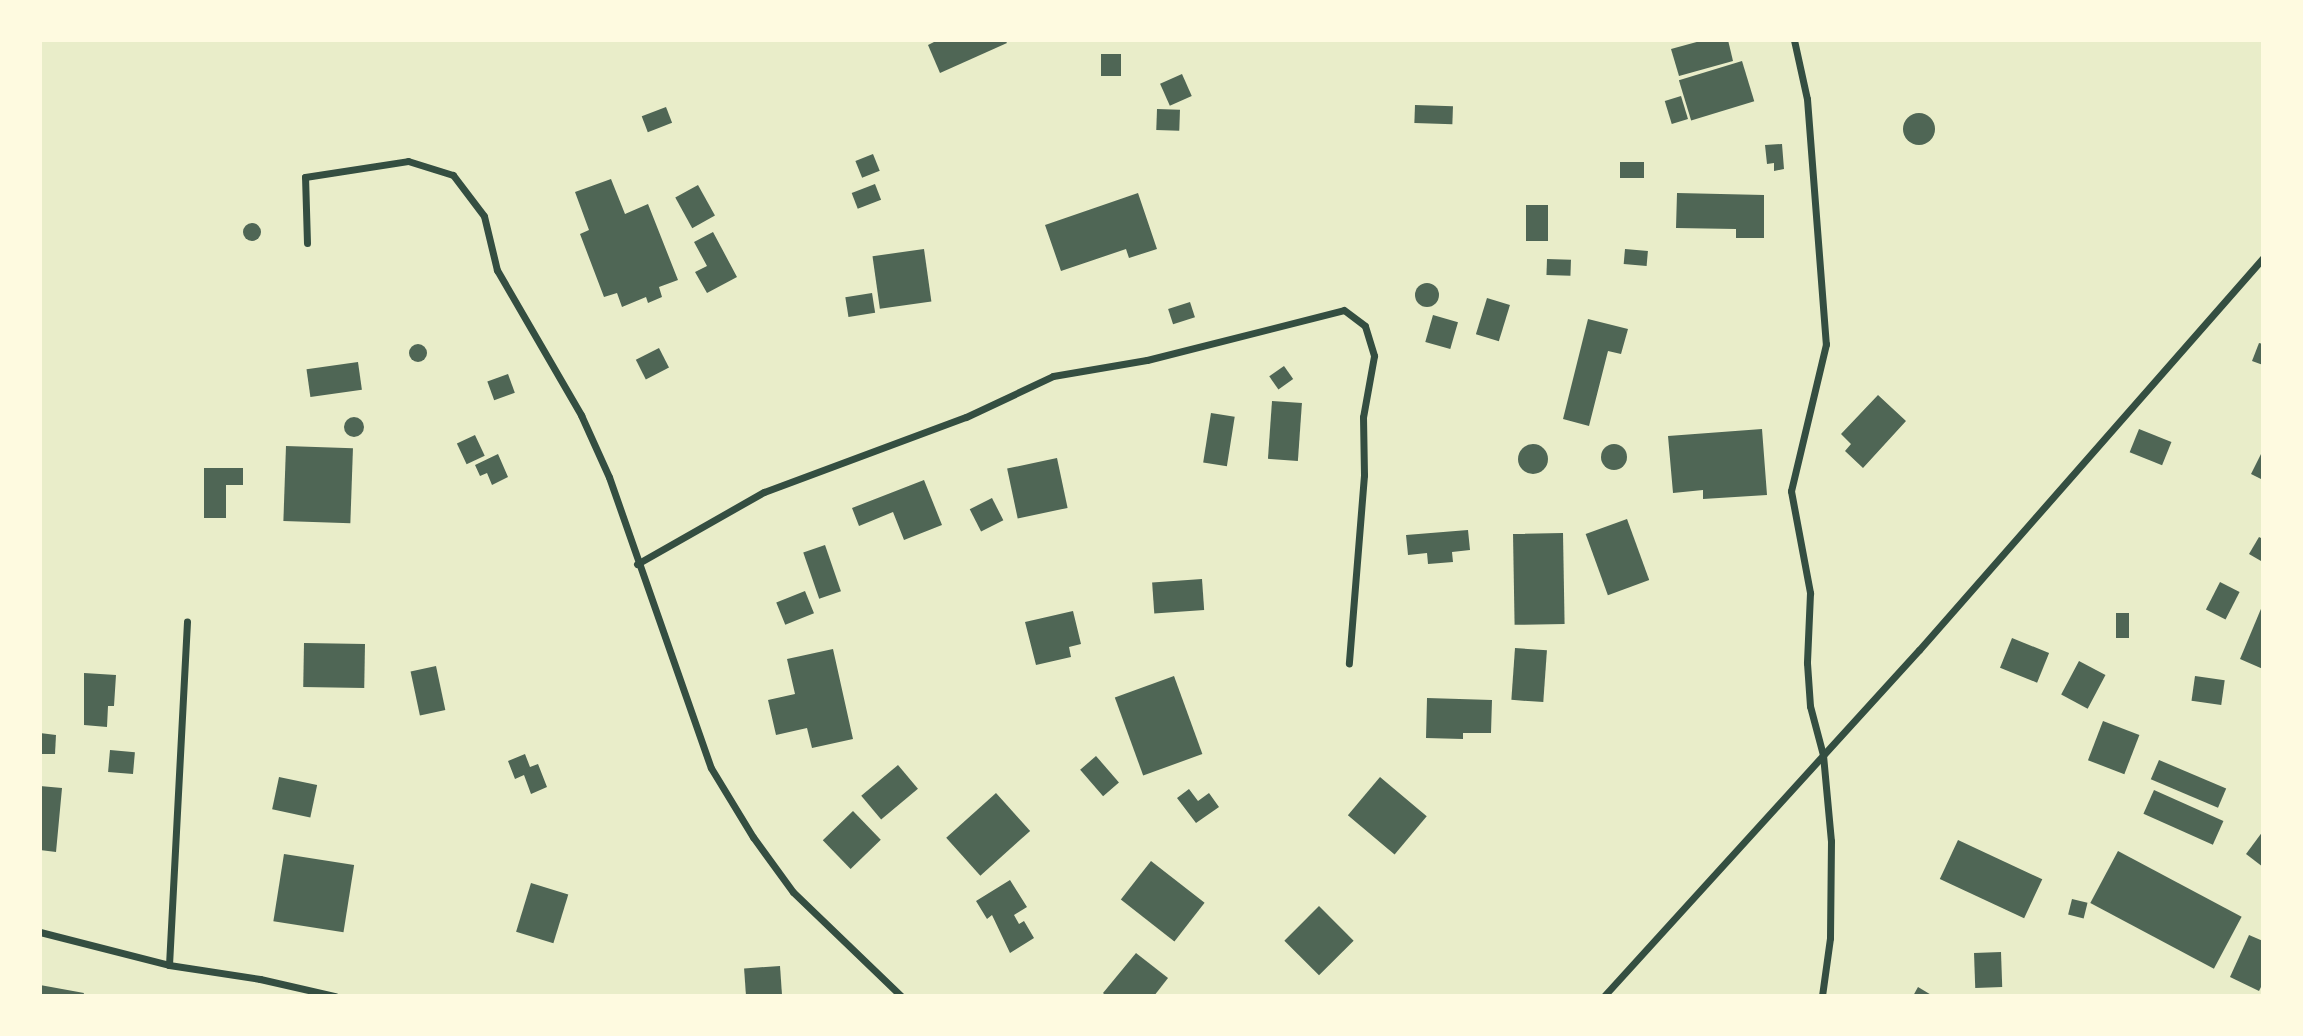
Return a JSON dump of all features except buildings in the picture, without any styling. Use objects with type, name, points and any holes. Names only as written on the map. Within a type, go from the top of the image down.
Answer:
[{"type":"street","points":[[1794,40],[1808,112],[1826,344],[1791,491],[1810,593],[1807,663],[1810,706],[1823,755],[1831,841],[1830,938],[1822,996]]},
{"type":"street","points":[[307,243],[305,177],[408,162],[453,175],[484,216],[497,270],[581,415],[609,477],[637,564],[711,768],[753,837],[793,892],[901,996]]},
{"type":"street","points":[[1604,996],[1823,755],[2263,258]]},
{"type":"street","points":[[637,564],[764,492],[966,417],[1053,376],[1147,360],[1344,310],[1365,326],[1374,356],[1363,417],[1364,475],[1349,663]]},
{"type":"street","points":[[169,965],[187,621]]},
{"type":"street","points":[[40,932],[169,965],[260,979],[335,996]]}]
